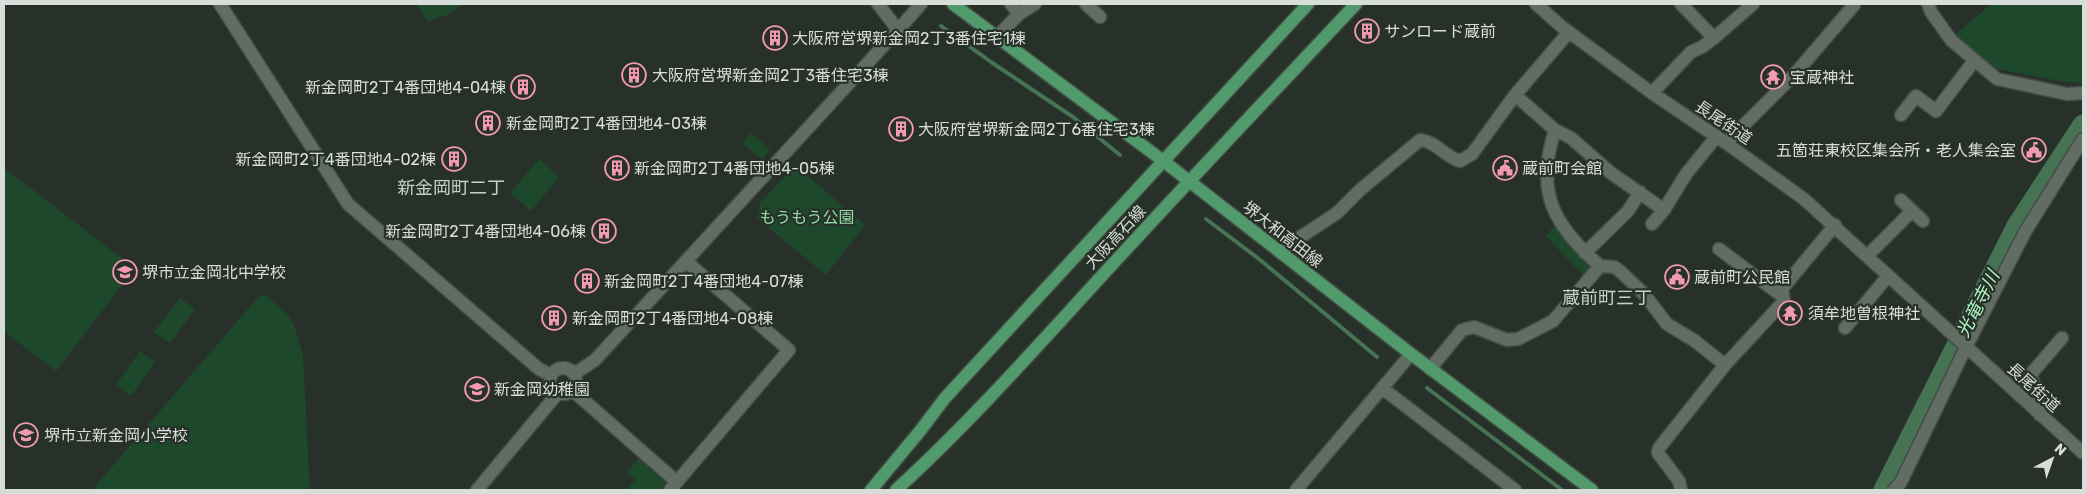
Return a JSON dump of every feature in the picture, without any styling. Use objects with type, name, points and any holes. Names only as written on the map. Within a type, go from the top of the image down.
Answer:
[{"type":"main road","name":"堺大和高田線","points":[[953,4],[1162,160],[1411,354],[1592,490]]},
{"type":"main road","name":"大阪高石線","points":[[871,490],[920,432],[945,398],[1162,160],[1308,4]]},
{"type":"main road","name":"大阪高石線","points":[[896,490],[933,456],[1004,382],[1188,181],[1356,4]]},
{"type":"street","points":[[220,4],[348,204],[539,369],[551,375]]},
{"type":"street","points":[[878,4],[898,30]]},
{"type":"street","points":[[574,374],[595,360],[687,262],[921,4]]},
{"type":"street","points":[[1011,4],[1019,14]]},
{"type":"street","points":[[997,37],[1019,14],[1035,4]]},
{"type":"street","points":[[1086,4],[1100,17]]},
{"type":"street","name":"長尾街道","points":[[1536,4],[1568,32],[1652,94],[1722,139],[1780,180],[1834,225],[2083,453]]},
{"type":"street","points":[[1681,4],[1714,38]]},
{"type":"street","points":[[1652,94],[1691,52],[1714,38],[1753,4]]},
{"type":"street","points":[[1652,224],[1664,210],[1686,174],[1794,75],[1855,4]]},
{"type":"street","points":[[1928,4],[1931,12],[1951,40],[1997,79],[2067,94],[2083,93]]},
{"type":"street","points":[[1281,253],[1290,244],[1337,213],[1360,190],[1420,140],[1431,141],[1450,158],[1460,161],[1472,154],[1515,95],[1568,32]]},
{"type":"street","points":[[1901,115],[1916,96],[1936,111],[1974,61]]},
{"type":"street","points":[[1515,95],[1555,130],[1571,138],[1611,173],[1664,210]]},
{"type":"street","points":[[1555,130],[1547,160],[1550,201],[1558,219],[1570,237],[1600,266],[1614,267],[1620,271],[1644,294],[1667,324],[1695,341],[1724,365]]},
{"type":"street","points":[[1894,490],[1901,482],[1961,343],[2025,232],[2083,139]]},
{"type":"street","points":[[1585,252],[1628,211],[1640,192]]},
{"type":"street","points":[[1901,200],[1923,221]]},
{"type":"street","points":[[1867,256],[1912,211]]},
{"type":"street","points":[[1681,490],[1679,481],[1658,452],[1659,448],[1724,365],[1731,361],[1784,301],[1782,289],[1834,225]]},
{"type":"street","points":[[1719,249],[1782,296]]},
{"type":"street","points":[[572,390],[674,486],[788,350],[687,262]]},
{"type":"street","points":[[1430,368],[1462,330],[1474,327],[1507,340],[1518,340],[1553,321],[1600,266]]},
{"type":"street","points":[[1845,328],[1888,276]]},
{"type":"street","points":[[2040,415],[2042,405],[2040,393],[2030,375],[2062,338]]},
{"type":"street","points":[[1296,490],[1411,354]]},
{"type":"street","points":[[561,368],[569,370],[574,374],[575,384],[572,390],[564,394],[558,393],[550,385],[551,375],[561,368]]},
{"type":"street","points":[[1382,388],[1515,490]]},
{"type":"street","points":[[478,490],[558,393]]},
{"type":"green space","points":[[416,4],[457,4],[459,6],[445,17],[443,15],[428,22]]},
{"type":"green space","points":[[1991,4],[2083,4],[2083,84],[1997,69],[1984,61],[1956,34]]},
{"type":"green space","points":[[751,133],[770,150],[762,160],[742,143]]},
{"type":"green space","points":[[539,159],[559,177],[531,211],[510,193]]},
{"type":"green space","name":"もうもう公園","points":[[795,165],[865,225],[826,275],[757,218],[760,203]]},
{"type":"green space","points":[[4,168],[135,268],[56,371],[4,331]]},
{"type":"green space","points":[[1556,226],[1572,247],[1593,268],[1585,277],[1545,235]]},
{"type":"green space","points":[[266,295],[287,314],[294,325],[303,356],[310,490],[92,490],[259,296]]},
{"type":"green space","points":[[180,298],[195,309],[170,343],[154,332]]},
{"type":"green space","points":[[140,351],[155,362],[131,396],[116,385]]},
{"type":"green space","points":[[639,458],[664,478],[665,483],[659,490],[626,490],[635,480],[627,472]]},
{"type":"waterway","points":[[941,26],[1073,117],[1120,155]]},
{"type":"waterway","name":"光竜寺川","points":[[1884,490],[2017,226],[2083,125]]},
{"type":"waterway","points":[[1206,219],[1259,259],[1377,357]]},
{"type":"waterway","points":[[1427,388],[1562,490]]},
{"type":"place","name":"サンロード蔵前","points":[[1367,31]]},
{"type":"place","name":"大阪府営堺新金岡2丁3番住宅1棟","points":[[775,38]]},
{"type":"place","name":"大阪府営堺新金岡2丁3番住宅3棟","points":[[634,75]]},
{"type":"place","name":"宝蔵神社","points":[[1773,77]]},
{"type":"place","name":"新金岡町2丁4番団地4-04棟","points":[[523,87]]},
{"type":"place","name":"新金岡町2丁4番団地4-03棟","points":[[488,123]]},
{"type":"place","name":"大阪府営堺新金岡2丁6番住宅3棟","points":[[901,129]]},
{"type":"place","name":"五箇荘東校区集会所・老人集会室","points":[[2034,150]]},
{"type":"place","name":"新金岡町2丁4番団地4-02棟","points":[[454,159]]},
{"type":"place","name":"新金岡町2丁4番団地4-05棟","points":[[617,168]]},
{"type":"place","name":"蔵前町会館","points":[[1505,168]]},
{"type":"place","name":"新金岡町2丁4番団地4-06棟","points":[[604,231]]},
{"type":"place","name":"堺市立金岡北中学校","points":[[125,272]]},
{"type":"place","name":"蔵前町公民館","points":[[1677,277]]},
{"type":"place","name":"新金岡町2丁4番団地4-07棟","points":[[587,281]]},
{"type":"place","name":"須牟地曽根神社","points":[[1790,313]]},
{"type":"place","name":"新金岡町2丁4番団地4-08棟","points":[[554,318]]},
{"type":"place","name":"新金岡幼稚園","points":[[477,389]]},
{"type":"place","name":"堺市立新金岡小学校","points":[[26,435]]},
{"type":"district","name":"新金岡町二丁","points":[[451,188]]},
{"type":"district","name":"蔵前町三丁","points":[[1607,298]]}]
